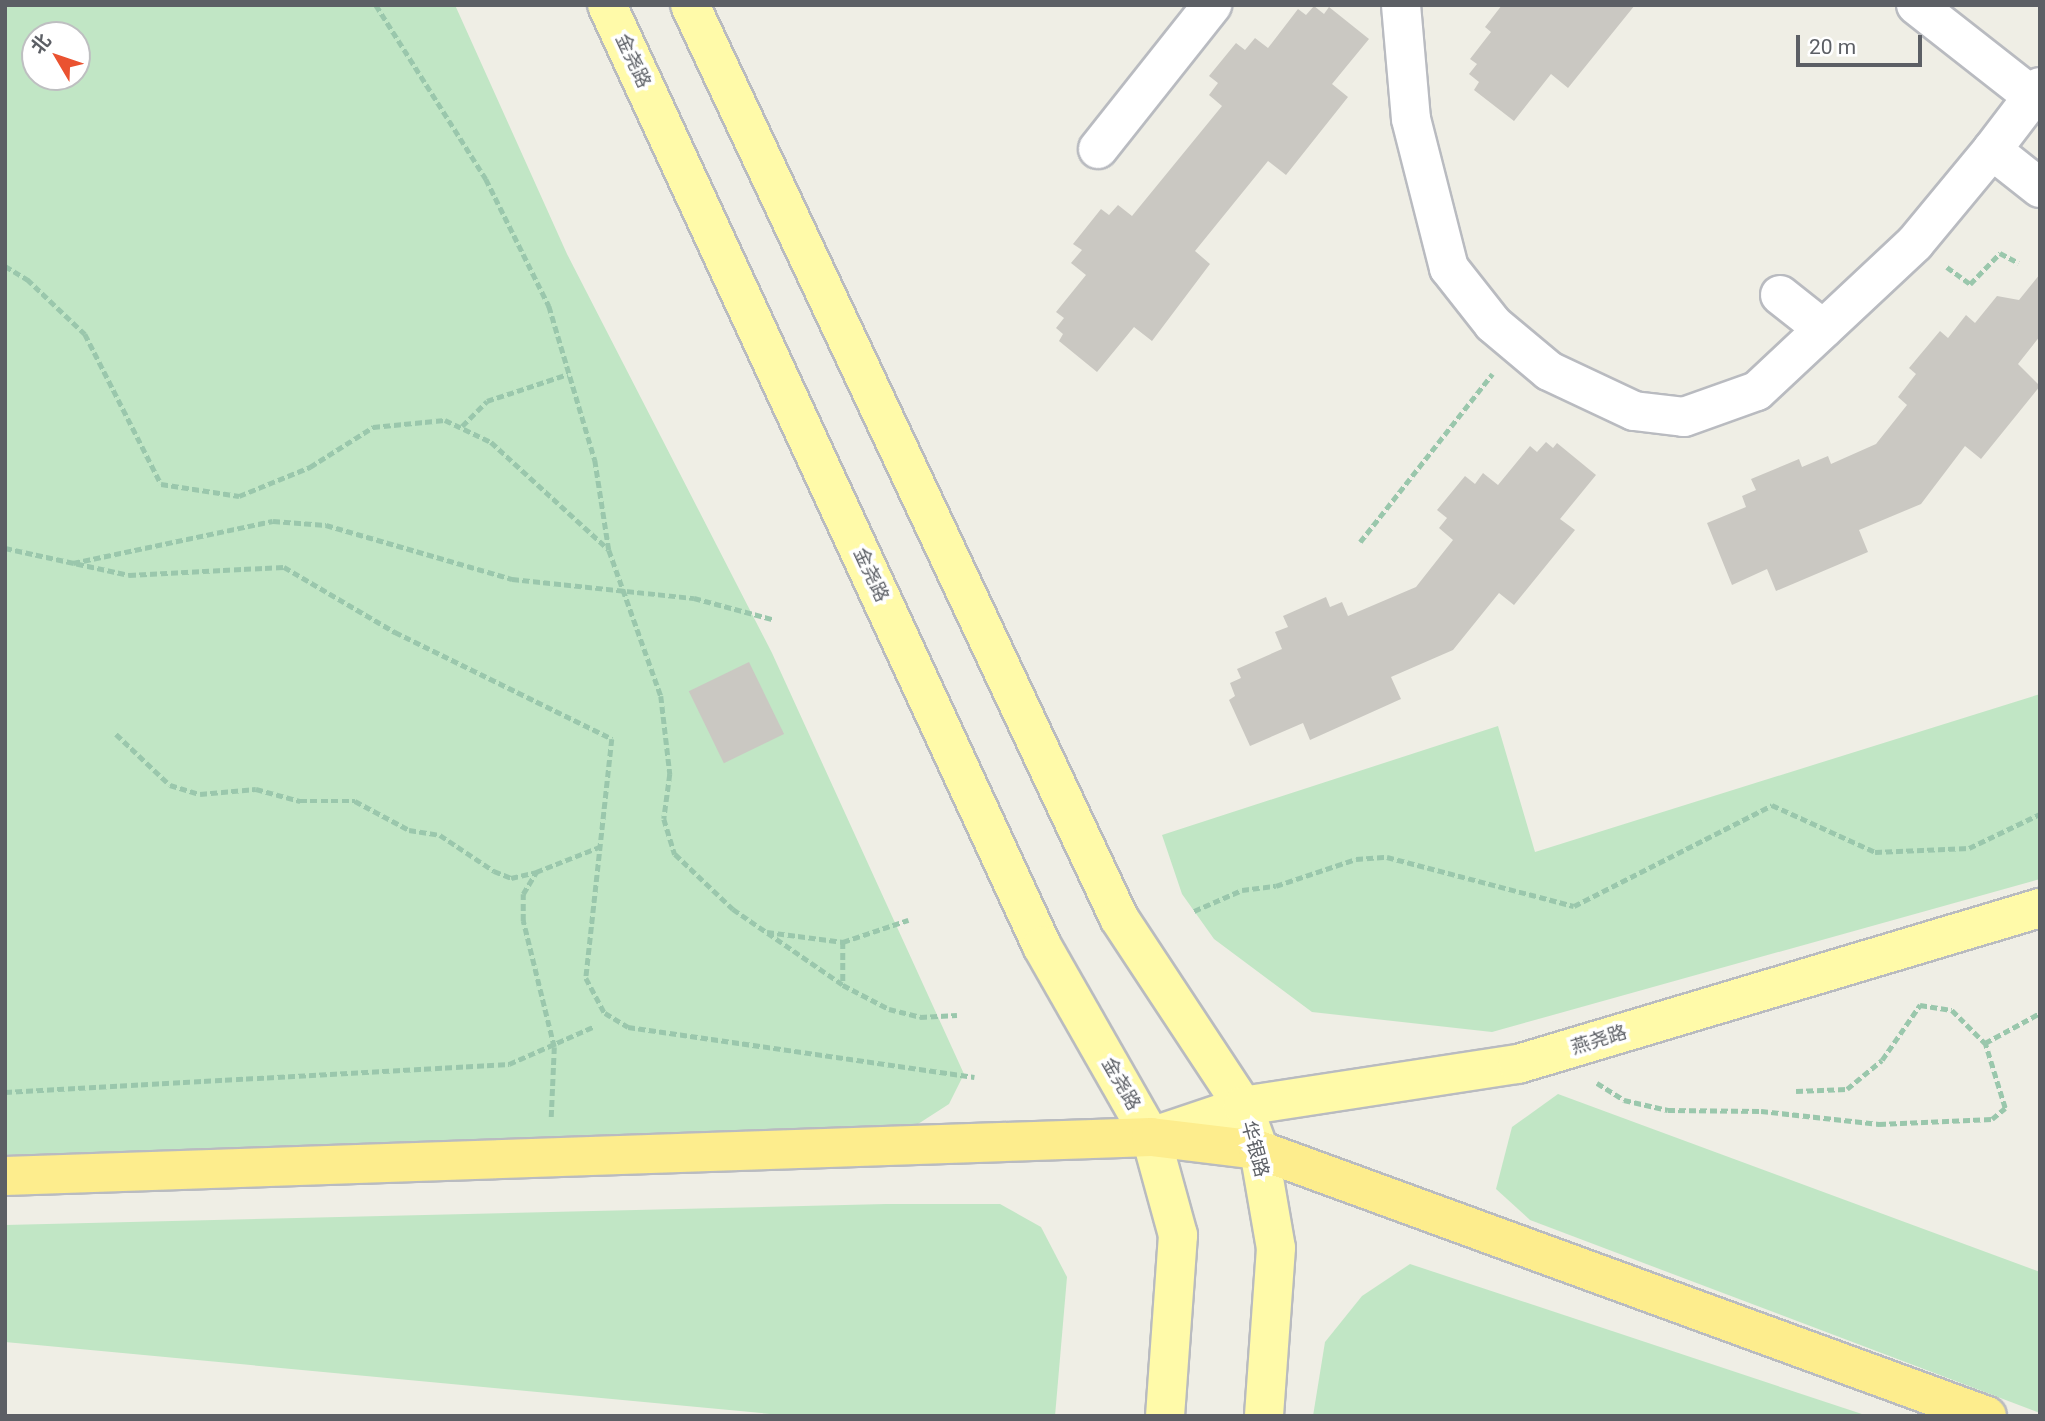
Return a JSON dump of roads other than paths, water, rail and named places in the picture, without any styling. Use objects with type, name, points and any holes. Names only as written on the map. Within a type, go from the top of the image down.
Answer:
[{"type":"highway","points":[[5,1177],[1151,1137],[1259,1150],[1987,1416]]},
{"type":"main road","name":"金尧路","points":[[607,5],[1042,946],[1151,1137]]},
{"type":"main road","name":"华银路","points":[[690,5],[1119,918],[1243,1106],[1259,1150],[1276,1248],[1270,1371],[1264,1416]]},
{"type":"main road","name":"燕尧路","points":[[1151,1137],[1243,1106],[1518,1064],[2040,908]]},
{"type":"main road","points":[[1151,1137],[1178,1234],[1173,1356],[1164,1416]]},
{"type":"lane","points":[[1098,149],[1212,5]]},
{"type":"lane","points":[[1401,5],[1412,119],[1449,268],[1493,324],[1549,371],[1634,411],[1684,417],[1757,391],[1915,243],[2036,92],[1916,5]]},
{"type":"lane","points":[[1992,150],[2040,188]]},
{"type":"lane","points":[[1780,295],[1823,329]]}]
